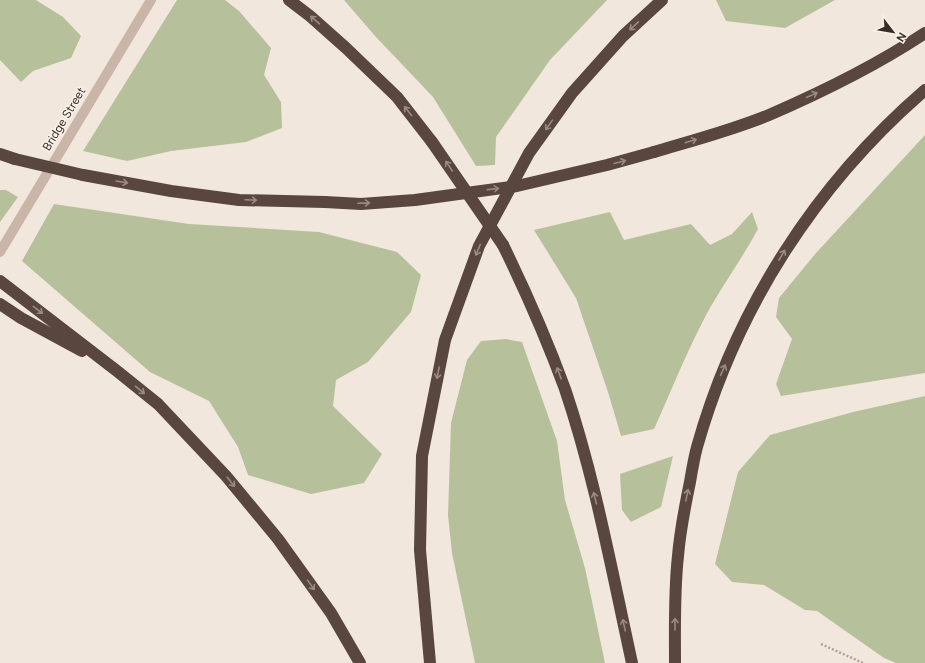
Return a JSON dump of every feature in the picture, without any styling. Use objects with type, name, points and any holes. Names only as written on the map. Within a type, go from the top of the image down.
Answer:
[{"type":"highway","points":[[289,0],[310,16],[346,48],[397,97],[432,142],[503,245],[546,339],[565,390],[581,442],[603,530],[632,663]]},
{"type":"highway","points":[[430,663],[420,550],[422,456],[445,340],[479,246],[530,153],[572,92],[623,36],[662,0]]},
{"type":"highway","points":[[0,154],[84,176],[171,191],[239,200],[361,204],[416,200],[517,186],[607,165],[654,152],[768,115],[841,81],[882,59],[925,33]]},
{"type":"highway","points":[[675,663],[675,593],[682,520],[697,448],[720,378],[750,311],[786,248],[807,217],[829,188],[878,134],[904,108],[925,90]]},
{"type":"highway","points":[[3,283],[158,404],[226,476],[278,539],[331,613],[360,663]]},
{"type":"highway","points":[[0,304],[21,318],[117,371]]},
{"type":"street","name":"Bridge Street","points":[[0,252],[151,0]]},
{"type":"path","points":[[821,644],[863,663]]},
{"type":"green space","points":[[0,0],[36,0],[63,17],[81,36],[71,58],[33,71],[21,82],[0,60]]},
{"type":"green space","points":[[177,0],[225,0],[239,11],[271,48],[264,75],[281,102],[282,128],[246,142],[171,151],[127,161],[83,151]]},
{"type":"green space","points":[[344,0],[607,0],[550,60],[496,137],[495,165],[476,166],[433,97],[376,37]]},
{"type":"green space","points":[[716,0],[835,0],[785,28],[726,21]]},
{"type":"green space","points":[[925,135],[925,373],[781,396],[776,384],[792,339],[776,317],[779,298],[816,253]]},
{"type":"green space","points":[[0,190],[6,190],[18,197],[0,222]]},
{"type":"green space","points":[[54,204],[189,224],[319,232],[397,252],[421,275],[411,312],[368,362],[336,380],[333,406],[382,454],[364,483],[311,494],[248,475],[238,447],[209,401],[150,372],[22,261]]},
{"type":"green space","points":[[610,212],[624,240],[691,224],[710,245],[732,234],[752,212],[758,229],[702,323],[654,429],[621,436],[608,392],[576,298],[534,230]]},
{"type":"green space","points":[[506,339],[522,342],[557,441],[565,500],[585,568],[605,663],[475,663],[452,553],[448,515],[451,423],[467,360],[481,341]]},
{"type":"green space","points":[[925,396],[925,663],[896,663],[884,658],[817,611],[805,610],[764,585],[732,582],[715,564],[738,472],[770,435],[853,412]]},
{"type":"green space","points":[[673,456],[661,507],[631,522],[622,510],[620,474]]}]
